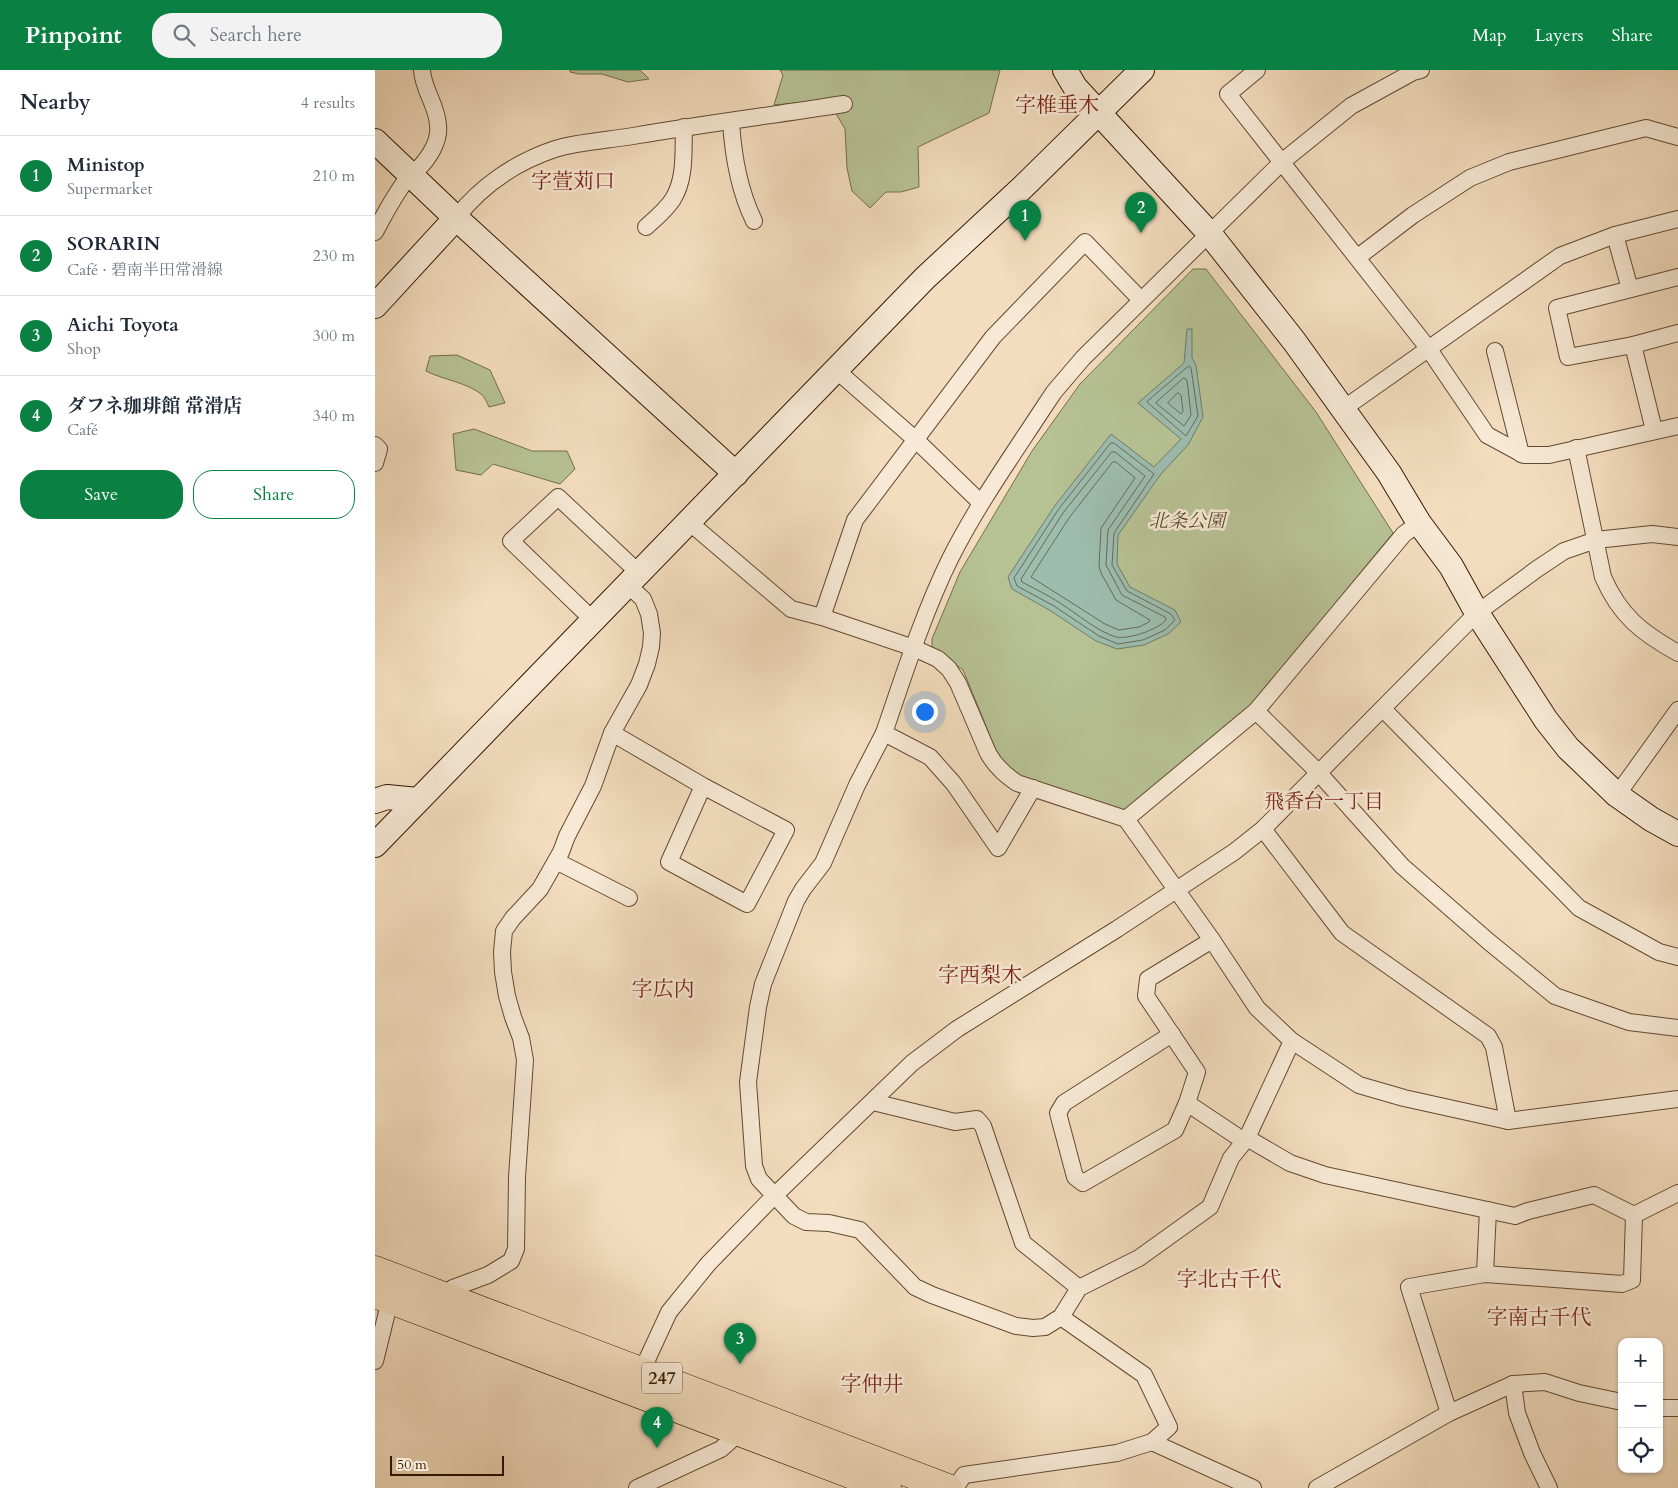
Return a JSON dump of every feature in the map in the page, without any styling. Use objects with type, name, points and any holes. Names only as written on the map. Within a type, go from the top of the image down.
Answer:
[{"type":"highway","name":"247","points":[[375,1270],[445,1296],[637,1381],[734,1431],[887,1488]]},
{"type":"highway","name":"247","points":[[382,1297],[637,1381],[948,1488]]},
{"type":"street","points":[[375,232],[405,181],[424,161],[438,136],[436,113],[424,87],[422,70]]},
{"type":"street","points":[[1065,70],[1075,87],[1209,233],[1294,341],[1389,473],[1419,523],[1451,566],[1477,613],[1546,720],[1567,748],[1617,795],[1651,819],[1678,834]]},
{"type":"street","points":[[375,845],[925,278],[1023,187],[1142,70]]},
{"type":"street","points":[[1257,70],[1228,94],[1283,161],[1428,348],[1487,435],[1521,454],[1549,454],[1678,426]]},
{"type":"street","points":[[1292,1040],[1246,1140],[1231,1158],[1210,1207],[1139,1258],[1079,1288],[1061,1317],[1045,1327],[1016,1326],[915,1287],[860,1230],[829,1223],[806,1222],[794,1216],[759,1179],[754,1166],[748,1082],[763,984],[796,901],[823,863],[857,786],[884,733],[913,648],[942,577],[981,503],[1054,392],[1083,358],[1209,233],[1283,161],[1351,106],[1413,72],[1421,70]]},
{"type":"street","points":[[375,306],[484,188],[506,172],[534,157],[556,149],[684,127],[844,104]]},
{"type":"street","points":[[731,121],[742,192],[754,221]]},
{"type":"street","points":[[646,227],[673,200],[680,182],[683,172],[684,127]]},
{"type":"street","points":[[1358,257],[1413,215],[1470,178],[1509,162],[1646,128],[1678,137]]},
{"type":"street","points":[[375,141],[456,218],[736,474]]},
{"type":"street","points":[[1343,409],[1560,256],[1615,235],[1678,219]]},
{"type":"street","points":[[1615,235],[1630,290]]},
{"type":"street","points":[[823,617],[855,520],[993,337],[1085,242],[1141,300]]},
{"type":"street","points":[[1678,277],[1557,308],[1568,357],[1633,345],[1678,333]]},
{"type":"street","points":[[1633,345],[1654,430]]},
{"type":"street","points":[[1495,350],[1521,454]]},
{"type":"street","points":[[836,370],[916,440],[981,503]]},
{"type":"street","points":[[375,445],[379,449],[375,463]]},
{"type":"street","points":[[1577,448],[1603,577],[1610,592],[1623,613],[1637,627],[1653,639],[1678,653]]},
{"type":"street","points":[[445,1296],[453,1288],[488,1275],[511,1261],[516,1250],[517,1178],[525,1060],[521,1038],[507,996],[503,972],[505,931],[513,918],[540,889],[557,861],[567,836],[593,786],[613,733],[639,685],[651,647],[652,633],[649,614],[634,579],[558,497],[511,541],[594,621]]},
{"type":"street","points":[[689,522],[791,610],[823,617],[913,648],[938,659],[949,669],[958,683],[992,761],[1005,775],[1017,783],[1126,819],[1212,940],[1257,1008],[1292,1040],[1359,1085],[1404,1098],[1508,1121],[1678,1099]]},
{"type":"street","points":[[1126,819],[1256,711],[1404,534],[1419,523]]},
{"type":"street","points":[[637,1381],[669,1312],[708,1264],[774,1196],[912,1063],[957,1029],[1117,929],[1234,852],[1263,829],[1477,613],[1564,551],[1596,540],[1652,534],[1678,537]]},
{"type":"street","points":[[1383,709],[1579,908],[1659,952],[1678,957]]},
{"type":"street","points":[[1617,795],[1678,710]]},
{"type":"street","points":[[1256,711],[1319,772],[1402,866],[1555,996],[1629,1022],[1678,1028]]},
{"type":"street","points":[[613,733],[703,786],[786,830],[747,904],[669,862],[703,786]]},
{"type":"street","points":[[884,733],[930,757],[954,784],[998,848],[1033,788]]},
{"type":"street","points":[[375,801],[387,797],[418,800]]},
{"type":"street","points":[[1263,829],[1342,933],[1488,1036],[1493,1047],[1508,1121]]},
{"type":"street","points":[[557,861],[629,898]]},
{"type":"street","points":[[1172,1034],[1064,1103],[1058,1113],[1075,1178],[1083,1183],[1175,1130],[1187,1103],[1197,1072],[1172,1034],[1146,996],[1148,979],[1212,940]]},
{"type":"street","points":[[873,1102],[955,1122],[977,1119],[983,1126],[1023,1243],[1079,1288]]},
{"type":"street","points":[[1187,1103],[1246,1140],[1290,1163],[1325,1175],[1515,1216],[1528,1211],[1595,1196],[1634,1215]]},
{"type":"street","points":[[1634,1215],[1678,1193]]},
{"type":"street","points":[[1485,1274],[1488,1210]]},
{"type":"street","points":[[1449,1412],[1409,1287],[1485,1274],[1622,1284],[1632,1280],[1634,1215]]},
{"type":"street","points":[[375,1361],[382,1297]]},
{"type":"street","points":[[955,1488],[964,1475],[1117,1453],[1152,1442],[1169,1428],[1144,1375],[1061,1317]]},
{"type":"street","points":[[1317,1488],[1449,1412],[1513,1384],[1545,1382],[1579,1393],[1618,1401]]},
{"type":"street","points":[[1513,1384],[1517,1413],[1532,1453],[1549,1488]]},
{"type":"street","points":[[1663,1408],[1678,1408]]},
{"type":"street","points":[[637,1488],[721,1449],[730,1441],[734,1431]]},
{"type":"street","points":[[1152,1442],[1253,1488]]},
{"type":"green space","points":[[570,70],[640,70],[649,79],[628,82],[602,74],[579,74],[570,72]]},
{"type":"green space","points":[[780,70],[1000,70],[989,113],[918,147],[919,187],[901,192],[886,192],[870,208],[852,191],[847,168],[845,129],[828,100],[774,105],[783,75]]},
{"type":"green space","name":"北条公園","points":[[1193,269],[1206,269],[1316,412],[1393,533],[1251,706],[1123,811],[1017,775],[998,755],[963,670],[932,647],[932,639],[960,572],[1032,451],[1080,384]]},
{"type":"green space","points":[[457,355],[490,370],[505,403],[489,407],[484,397],[475,390],[426,371],[430,356]]},
{"type":"green space","points":[[474,429],[532,451],[567,451],[575,469],[560,484],[493,464],[481,475],[456,470],[453,434]]},
{"type":"water","points":[[1187,329],[1192,329],[1192,358],[1196,365],[1203,417],[1188,445],[1161,474],[1118,535],[1117,564],[1130,587],[1175,610],[1181,622],[1168,634],[1144,645],[1117,649],[1096,641],[1051,611],[1012,589],[1008,577],[1054,507],[1111,434],[1154,467],[1181,439],[1138,403],[1184,363]]},
{"type":"place","name":"SORARIN","points":[[1141,233]]},
{"type":"place","name":"Ministop","points":[[1025,241]]},
{"type":"place","name":"Aichi Toyota","points":[[740,1364]]},
{"type":"place","name":"ダフネ珈琲館 常滑店","points":[[657,1448]]},
{"type":"district","name":"字椎垂木","points":[[1057,105]]},
{"type":"district","name":"字萱苅口","points":[[573,181]]},
{"type":"district","name":"飛香台一丁目","points":[[1324,801]]},
{"type":"district","name":"字西梨木","points":[[980,975]]},
{"type":"district","name":"字広内","points":[[663,989]]},
{"type":"district","name":"字北古千代","points":[[1229,1279]]},
{"type":"district","name":"字南古千代","points":[[1539,1317]]},
{"type":"district","name":"字仲井","points":[[872,1384]]}]
